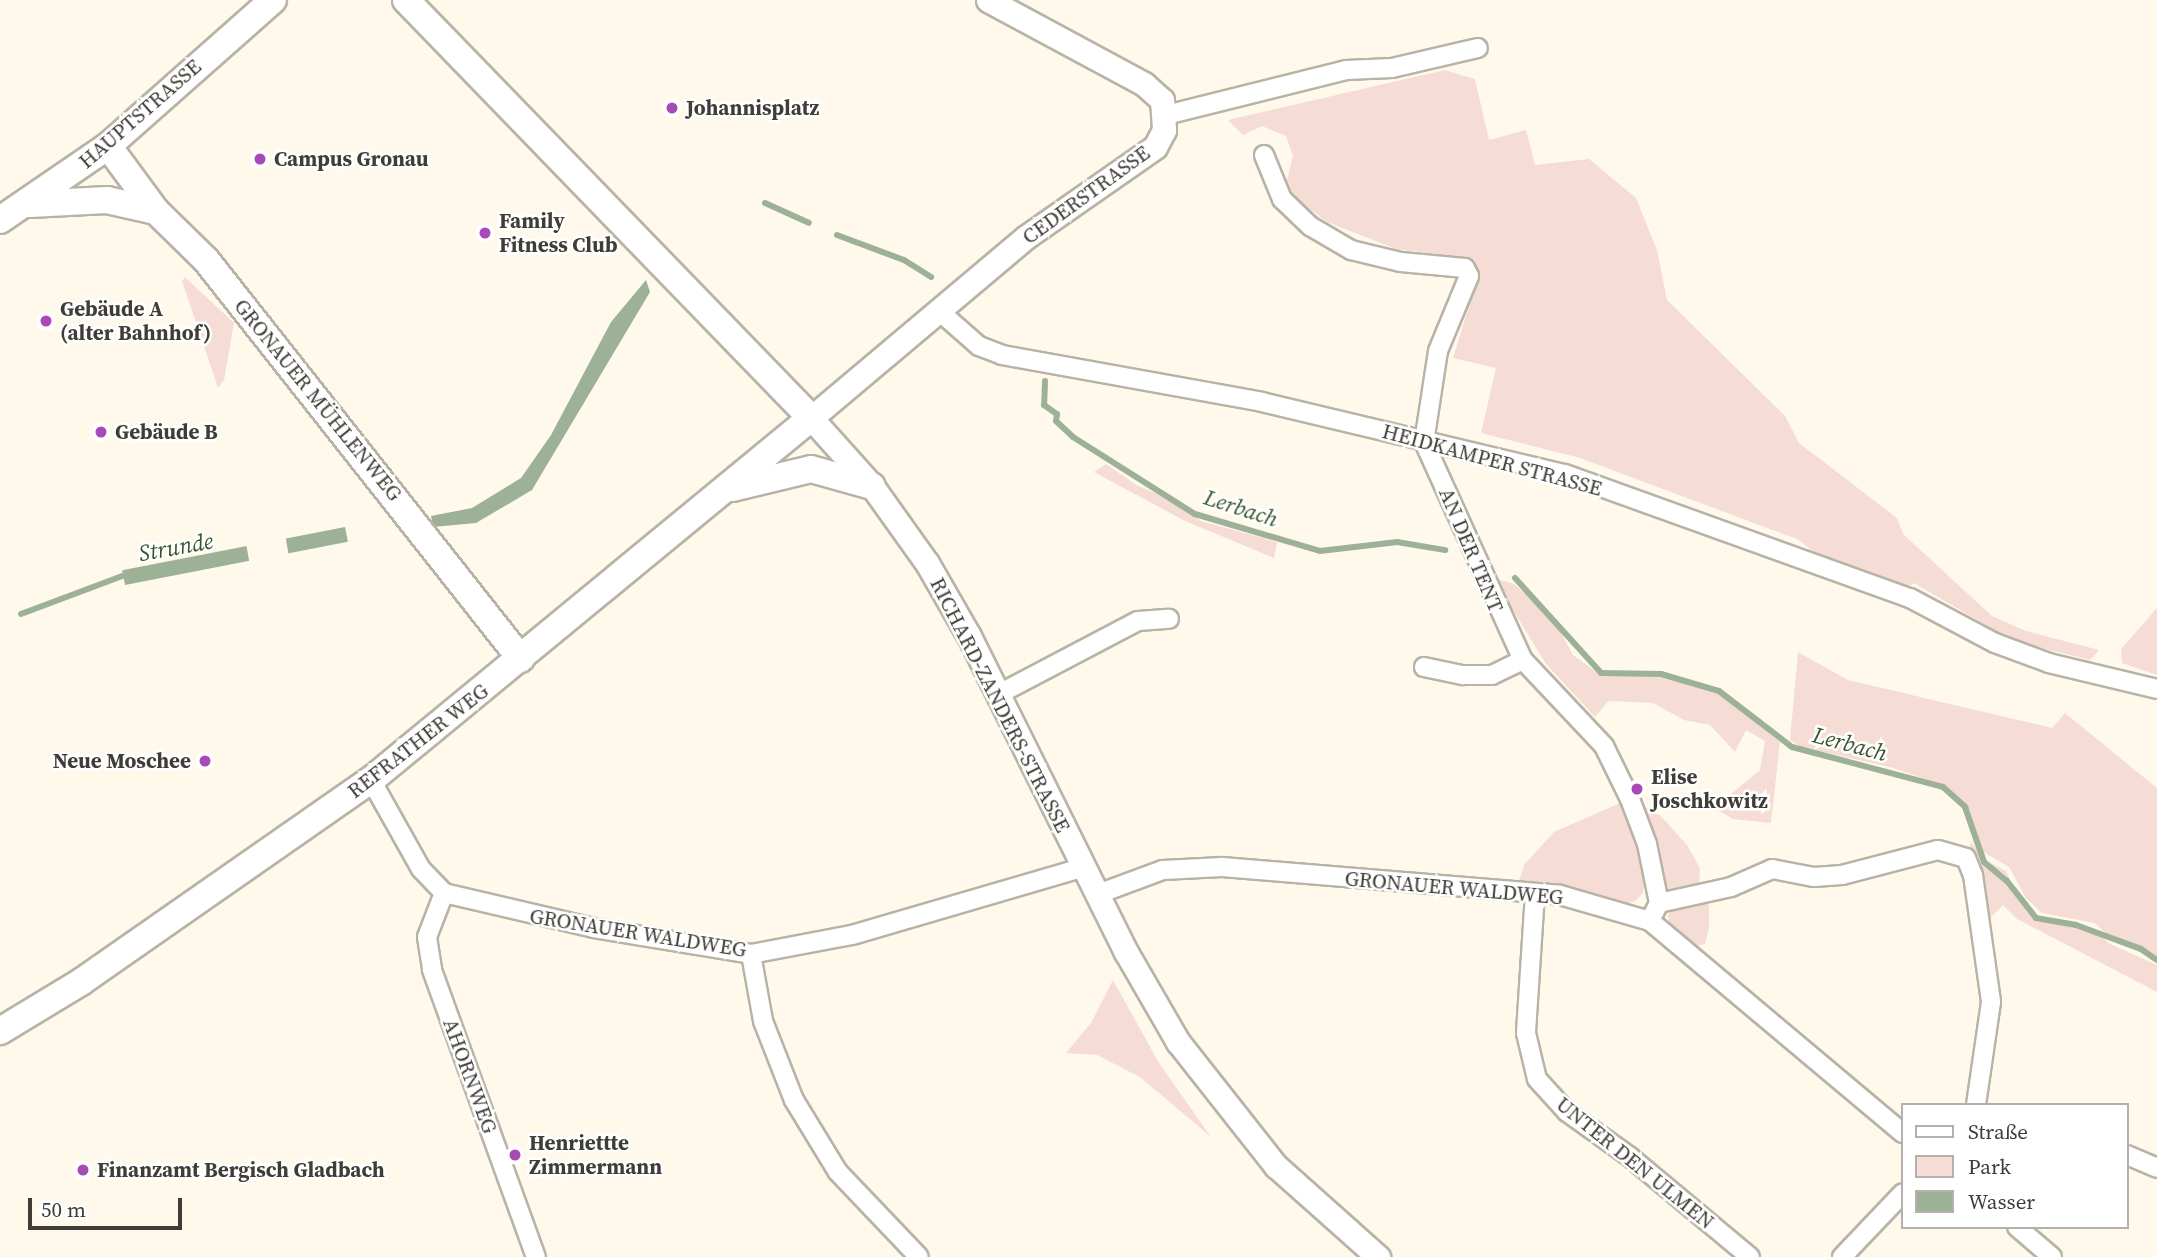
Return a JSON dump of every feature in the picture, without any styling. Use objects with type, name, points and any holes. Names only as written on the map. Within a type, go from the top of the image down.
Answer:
[{"type":"main road","name":"HAUPTSTRASSE","points":[[0,220],[29,204],[108,146],[273,0]]},
{"type":"main road","name":"RICHARD-ZANDERS-STRASSE","points":[[406,0],[811,418]]},
{"type":"main road","name":"GRONAUER MÜHLENWEG","points":[[108,146],[156,211],[198,251],[521,659]]},
{"type":"main road","points":[[29,204],[107,200],[156,211]]},
{"type":"main road","name":"REFRATHER WEG","points":[[0,1031],[81,982],[371,780],[811,418]]},
{"type":"main road","points":[[727,488],[752,487],[778,474],[811,469],[872,486]]},
{"type":"street","points":[[988,0],[1144,84],[1162,100],[1166,115],[1346,70],[1392,68],[1478,48]]},
{"type":"street","name":"CEDERSTRASSE","points":[[811,418],[1026,237],[1155,147],[1164,130],[1166,115]]},
{"type":"street","points":[[1264,155],[1282,199],[1310,226],[1351,250],[1401,262],[1465,268],[1469,276],[1438,351],[1424,442]]},
{"type":"street","name":"HEIDKAMPER STRASSE","points":[[939,311],[979,346],[1002,355],[1262,402],[1565,474],[1910,598],[1996,643],[2049,663],[2157,689]]},
{"type":"street","name":"RICHARD-ZANDERS-STRASSE","points":[[811,418],[872,486],[927,563],[1097,894],[1178,1041],[1222,1104],[1276,1166],[1378,1257]]},
{"type":"street","name":"AN DER TENT","points":[[1424,442],[1523,660],[1605,746],[1630,799],[1647,844],[1659,903]]},
{"type":"street","points":[[997,695],[1138,621],[1169,620]]},
{"type":"street","points":[[1424,667],[1463,675],[1492,675],[1523,660]]},
{"type":"street","points":[[371,780],[421,869],[444,893]]},
{"type":"street","points":[[1650,921],[1659,903],[1731,887],[1772,869],[1814,877],[1842,875],[1938,850],[1966,858],[1973,875],[1991,1002],[1976,1103]]},
{"type":"street","name":"GRONAUER WALDWEG","points":[[444,893],[582,926],[751,954],[852,935],[1084,867]]},
{"type":"street","name":"GRONAUER WALDWEG","points":[[1097,894],[1163,870],[1222,867],[1560,895],[1650,921],[1902,1132]]},
{"type":"street","name":"AHORNWEG","points":[[444,893],[427,937],[432,970],[536,1257]]},
{"type":"street","name":"UNTER DEN ULMEN","points":[[1535,893],[1527,1033],[1537,1079],[1567,1112],[1630,1157],[1750,1257]]},
{"type":"street","points":[[751,954],[763,1021],[794,1100],[838,1172],[919,1257]]},
{"type":"street","points":[[2129,1156],[2157,1168]]},
{"type":"street","points":[[1842,1257],[1902,1194]]},
{"type":"street","points":[[2019,1229],[2052,1257]]},
{"type":"green space","points":[[1445,70],[1475,79],[1489,140],[1526,130],[1535,165],[1589,159],[1636,198],[1657,250],[1667,300],[1785,416],[1799,443],[1897,518],[1903,534],[1992,616],[2026,631],[2099,650],[2090,660],[2013,641],[1914,583],[1907,588],[1814,552],[1797,539],[1580,458],[1481,433],[1496,368],[1453,358],[1479,273],[1474,259],[1396,249],[1327,222],[1290,194],[1287,180],[1293,156],[1286,136],[1262,126],[1243,135],[1228,120]]},
{"type":"green space","points":[[185,277],[234,323],[224,380],[218,388],[182,281]]},
{"type":"green space","points":[[1106,464],[1138,486],[1179,503],[1201,521],[1277,542],[1274,558],[1185,521],[1094,472]]},
{"type":"green space","points":[[1493,578],[1514,584],[1553,618],[1573,655],[1602,676],[1648,674],[1719,693],[1780,742],[1771,823],[1733,819],[1714,808],[1760,770],[1765,741],[1746,730],[1735,752],[1710,725],[1684,720],[1653,703],[1608,701],[1595,717],[1546,664]]},
{"type":"green space","points":[[2157,608],[2157,675],[2122,663],[2121,649]]},
{"type":"green space","points":[[1798,652],[1848,680],[2052,728],[2065,713],[2157,788],[2157,959],[2113,940],[2095,923],[2042,913],[2026,898],[2009,867],[1980,850],[1964,807],[1943,785],[1890,767],[1801,747],[1790,740]]},
{"type":"green space","points":[[1620,803],[1646,871],[1643,893],[1634,902],[1621,904],[1518,885],[1524,865],[1554,832]]},
{"type":"green space","points":[[1641,805],[1661,816],[1687,845],[1700,868],[1699,885],[1665,891]]},
{"type":"green space","points":[[1971,841],[1983,859],[2006,871],[2022,904],[2038,920],[2092,928],[2110,944],[2157,965],[2157,992],[2017,919],[2003,905],[1990,918],[1988,933],[1969,853]]},
{"type":"green space","points":[[1704,900],[1709,905],[1709,928],[1705,944],[1697,946],[1669,923],[1668,915],[1677,903]]},
{"type":"green space","points":[[1113,980],[1159,1063],[1211,1137],[1140,1077],[1097,1055],[1066,1053],[1091,1023]]},
{"type":"water","points":[[646,280],[650,292],[532,490],[476,523],[433,527],[431,516],[472,508],[521,478],[551,435],[611,322]]},
{"type":"water","points":[[345,527],[348,542],[125,585],[122,570]]},
{"type":"pier","points":[[285,534],[289,556],[249,563],[246,541]]},
{"type":"waterway","name":"Lerbach","points":[[765,203],[809,223]]},
{"type":"waterway","name":"Lerbach","points":[[837,235],[904,260],[931,277]]},
{"type":"waterway","name":"Lerbach","points":[[1045,381],[1044,405],[1057,414],[1056,421],[1073,437],[1195,514],[1320,551],[1397,542],[1445,550]]},
{"type":"waterway","name":"Strunde","points":[[21,614],[130,573]]},
{"type":"waterway","name":"Lerbach","points":[[1515,578],[1601,673],[1661,674],[1719,691],[1792,747],[1943,787],[1965,807],[1984,862],[2007,881],[2036,918],[2076,925],[2141,949],[2157,960]]},
{"type":"place","name":"Johannisplatz","points":[[672,108]]},
{"type":"place","name":"Campus Gronau","points":[[260,159]]},
{"type":"place","name":"Family Fitness Club","points":[[485,233]]},
{"type":"place","name":"Gebäude A (alter Bahnhof)","points":[[46,321]]},
{"type":"place","name":"Gebäude B","points":[[101,432]]},
{"type":"place","name":"Neue Moschee","points":[[205,761]]},
{"type":"place","name":"Elise Joschkowitz","points":[[1637,789]]},
{"type":"place","name":"Henriettte Zimmermann","points":[[515,1155]]},
{"type":"place","name":"Finanzamt Bergisch Gladbach","points":[[83,1170]]}]
